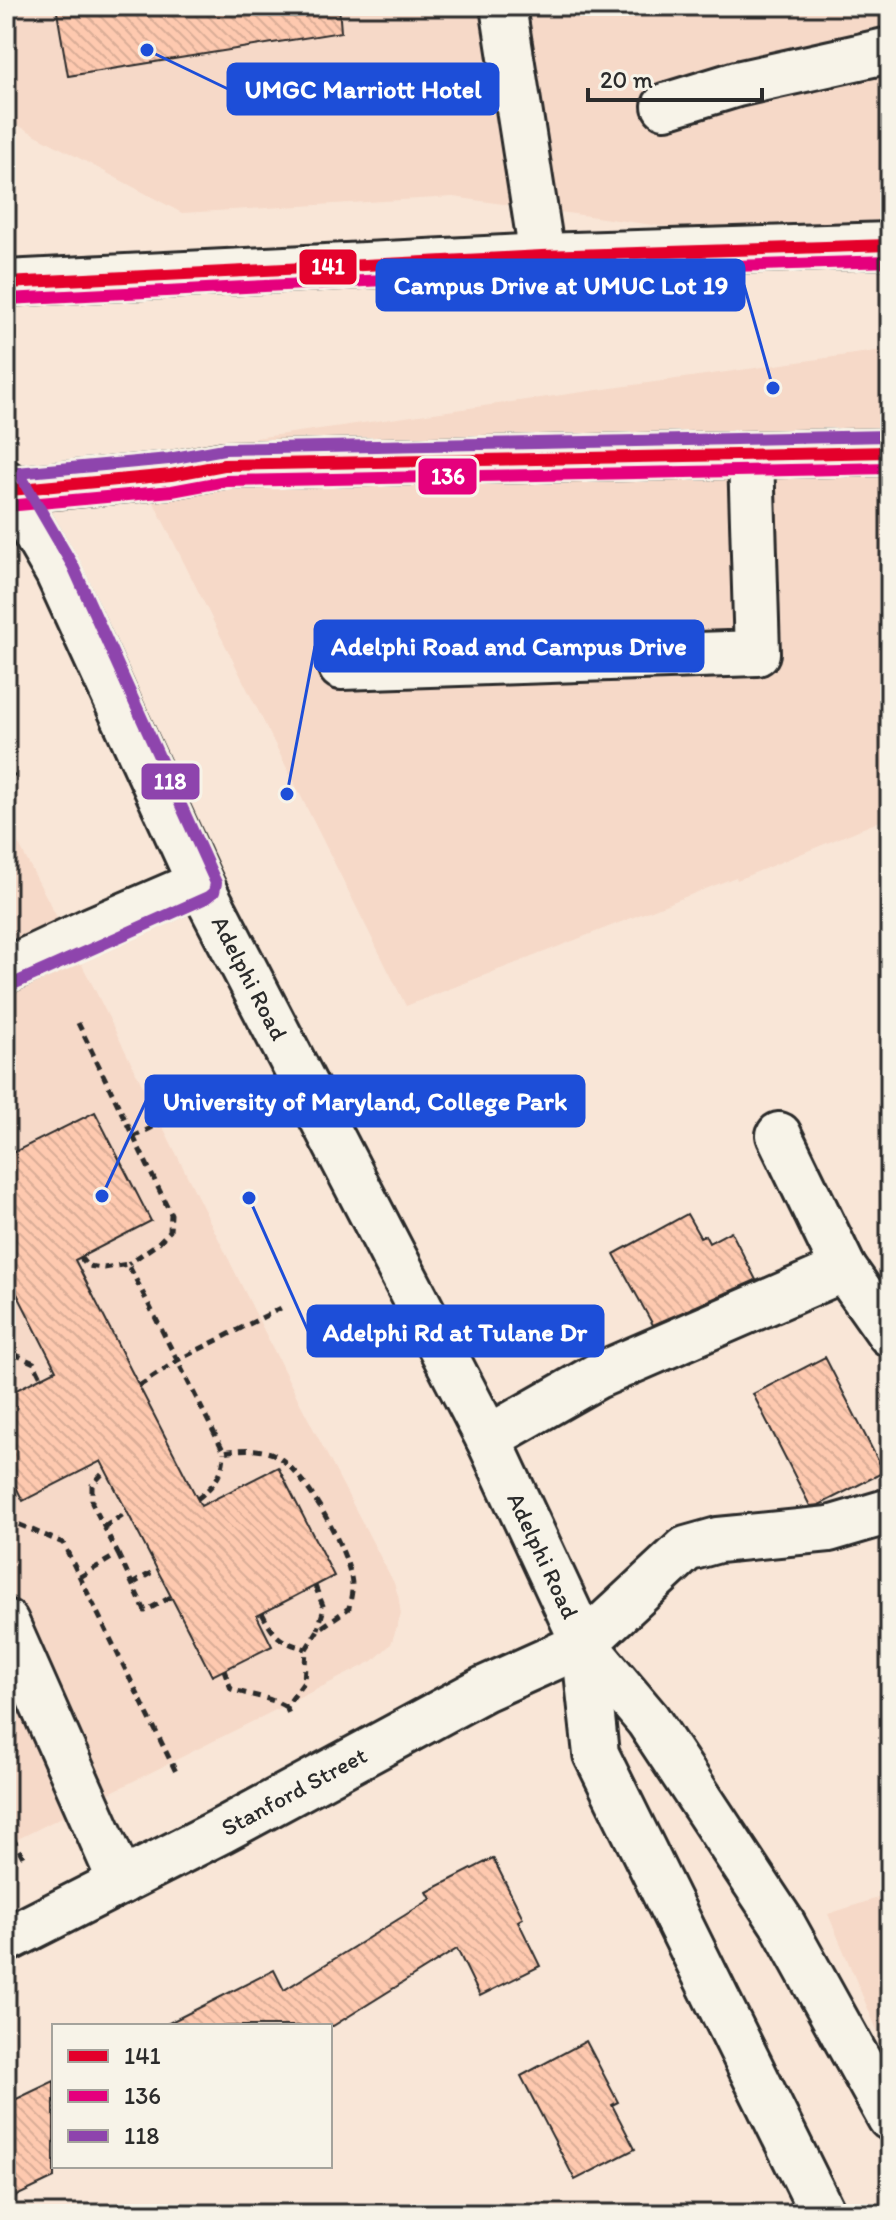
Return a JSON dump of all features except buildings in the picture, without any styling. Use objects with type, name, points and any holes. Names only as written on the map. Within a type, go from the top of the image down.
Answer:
[{"type":"street","points":[[503,6],[542,256]]},
{"type":"street","points":[[665,106],[737,84],[890,50]]},
{"type":"street","points":[[6,283],[542,256],[890,245]]},
{"type":"street","points":[[7,488],[171,475],[224,465],[890,452]]},
{"type":"street","points":[[341,667],[757,653],[751,456]]},
{"type":"street","name":"Adelphi Road","points":[[7,488],[58,573],[200,883],[488,1438],[584,1644],[648,1720],[782,1923],[890,2118]]},
{"type":"street","points":[[6,970],[200,883]]},
{"type":"street","points":[[779,1135],[844,1269],[890,1334]]},
{"type":"street","points":[[488,1438],[597,1376],[844,1269]]},
{"type":"street","name":"Stanford Street","points":[[6,1940],[221,1831],[484,1689],[584,1644],[686,1549],[718,1540],[829,1529],[890,1511]]},
{"type":"street","points":[[6,1622],[121,1882]]},
{"type":"street","name":"Adelphi Road","points":[[584,1644],[596,1754],[823,2214]]},
{"type":"path","points":[[6,788],[14,774]]},
{"type":"path","points":[[78,1023],[171,1214],[170,1231],[128,1264],[104,1268],[87,1266],[80,1257]]},
{"type":"path","points":[[133,1137],[185,1111]]},
{"type":"path","points":[[128,1264],[224,1452],[224,1466],[211,1488],[197,1499]]},
{"type":"path","points":[[139,1386],[178,1360],[283,1307]]},
{"type":"path","points":[[6,1337],[14,1354],[34,1363],[41,1377]]},
{"type":"path","points":[[6,1358],[14,1354]]},
{"type":"path","points":[[224,1452],[237,1449],[274,1454],[299,1477],[336,1536],[352,1584],[349,1608],[318,1630]]},
{"type":"path","points":[[106,1470],[92,1485],[92,1503],[145,1611],[171,1597]]},
{"type":"path","points":[[104,1527],[127,1512]]},
{"type":"path","points":[[6,1519],[63,1543],[178,1776]]},
{"type":"path","points":[[80,1577],[118,1554]]},
{"type":"path","points":[[132,1584],[156,1570]]},
{"type":"path","points":[[286,1707],[304,1682],[306,1649],[318,1630],[324,1608],[315,1586]]},
{"type":"path","points":[[262,1613],[274,1636],[306,1649]]},
{"type":"path","points":[[224,1670],[231,1689],[271,1698],[286,1707],[291,1718]]},
{"type":"path","points":[[6,1825],[24,1859]]},
{"type":"shaded area","points":[[6,6],[890,6],[890,222],[703,232],[453,197],[182,213],[6,119]]},
{"type":"shaded area","points":[[890,349],[890,817],[737,880],[736,877],[406,1006],[147,489],[153,457],[163,451]]},
{"type":"shaded area","points":[[6,820],[394,1583],[401,1614],[391,1644],[373,1661],[6,1845]]},
{"type":"shaded area","points":[[890,1894],[890,2061],[828,1914]]},
{"type":"transit line","name":"141","points":[[6,283],[542,256],[890,245]]},
{"type":"transit line","name":"136","points":[[7,299],[543,272],[890,261]]},
{"type":"transit line","name":"118","points":[[6,474],[169,459],[224,449],[890,436]]},
{"type":"transit line","name":"141","points":[[6,483],[10,490],[171,475],[224,465],[890,452]]},
{"type":"transit line","name":"136","points":[[7,506],[172,491],[226,481],[890,468]]},
{"type":"transit line","name":"118","points":[[13,984],[208,897],[214,892],[216,883],[73,566],[20,475]]},
{"type":"place","name":"UMGC Marriott Hotel","points":[[147,50]]},
{"type":"place","name":"Campus Drive at UMUC Lot 19","points":[[773,388]]},
{"type":"place","name":"Adelphi Road and Campus Drive","points":[[287,794]]},
{"type":"place","name":"University of Maryland, College Park","points":[[102,1196]]},
{"type":"place","name":"Adelphi Rd at Tulane Dr","points":[[249,1198]]}]
